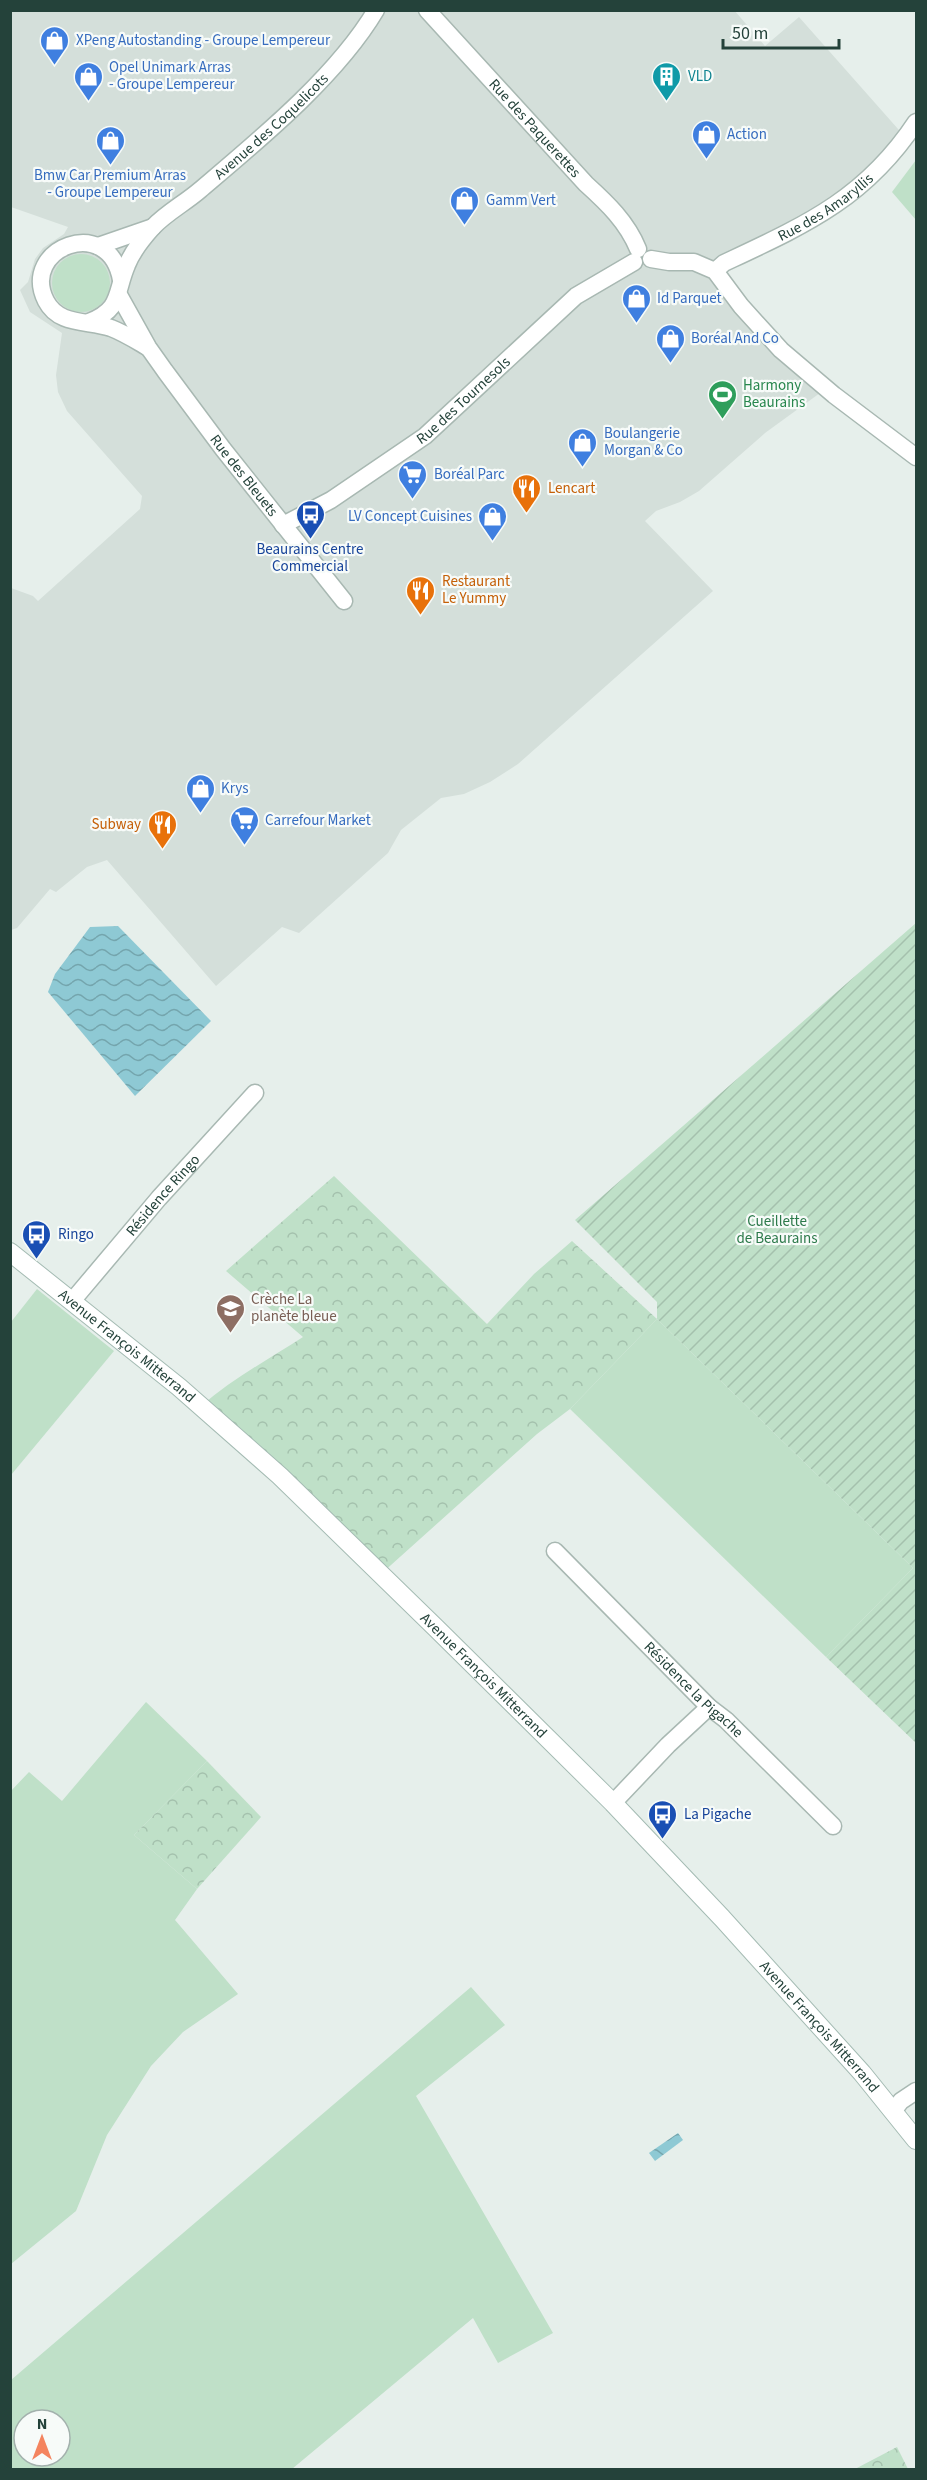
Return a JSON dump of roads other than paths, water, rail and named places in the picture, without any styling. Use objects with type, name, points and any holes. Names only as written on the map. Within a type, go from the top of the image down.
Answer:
[{"type":"main road","name":"Avenue François Mitterrand","points":[[10,1252],[73,1300],[179,1387],[280,1476],[613,1803],[789,1990],[894,2110],[916,2140]]},
{"type":"street","name":"Avenue des Coquelicots","points":[[153,227],[266,132],[324,76],[347,50],[376,10]]},
{"type":"street","name":"Rue des Paquerettes","points":[[427,10],[586,184],[606,202],[632,235],[641,256]]},
{"type":"street","name":"Rue des Amaryllis","points":[[715,271],[724,262],[836,206],[859,189],[894,154],[916,122]]},
{"type":"street","points":[[98,246],[153,227]]},
{"type":"street","points":[[89,322],[102,317],[113,307],[128,262],[153,227]]},
{"type":"street","points":[[120,288],[114,260],[98,246],[83,243],[63,247],[48,261],[41,281],[45,299],[54,312],[65,319],[89,322],[121,332],[148,347]]},
{"type":"street","points":[[641,256],[669,262],[694,262],[715,271],[741,306],[781,350],[834,395],[916,458]]},
{"type":"street","name":"Rue des Tournesols","points":[[284,525],[312,511],[425,436],[576,296],[641,256]]},
{"type":"street","name":"Rue des Bleuets","points":[[120,288],[148,347],[223,449],[344,601]]},
{"type":"street","name":"Résidence Ringo","points":[[73,1300],[159,1198],[255,1093]]},
{"type":"street","name":"Résidence la Pigache","points":[[555,1551],[710,1707],[751,1744],[833,1826]]},
{"type":"street","points":[[613,1803],[668,1745],[710,1707]]},
{"type":"street","points":[[894,2110],[901,2101],[916,2091]]},
{"type":"water","points":[[118,926],[211,1021],[135,1096],[48,992],[55,974],[90,927]]},
{"type":"water","points":[[678,2133],[683,2140],[655,2161],[649,2153]]},
{"type":"place","name":"XPeng Autostanding - Groupe Lempereur","points":[[55,66]]},
{"type":"place","name":"Opel Unimark Arras - Groupe Lempereur","points":[[88,102]]},
{"type":"place","name":"VLD","points":[[667,102]]},
{"type":"place","name":"Action","points":[[706,160]]},
{"type":"place","name":"Bmw Car Premium Arras - Groupe Lempereur","points":[[110,166]]},
{"type":"place","name":"Gamm Vert","points":[[465,226]]},
{"type":"place","name":"Id Parquet","points":[[636,324]]},
{"type":"place","name":"Boréal And Co","points":[[670,364]]},
{"type":"place","name":"Harmony Beaurains","points":[[722,420]]},
{"type":"place","name":"Boulangerie Morgan & Co","points":[[583,468]]},
{"type":"place","name":"Boréal Parc","points":[[413,500]]},
{"type":"place","name":"Lencart","points":[[527,514]]},
{"type":"place","name":"Beaurains Centre Commercial","points":[[310,540]]},
{"type":"place","name":"LV Concept Cuisines","points":[[493,542]]},
{"type":"place","name":"Restaurant Le Yummy","points":[[421,616]]},
{"type":"place","name":"Krys","points":[[200,814]]},
{"type":"place","name":"Carrefour Market","points":[[244,846]]},
{"type":"place","name":"Subway","points":[[162,850]]},
{"type":"place","name":"Ringo","points":[[37,1260]]},
{"type":"place","name":"Crèche La planète bleue","points":[[230,1334]]},
{"type":"place","name":"La Pigache","points":[[663,1840]]},
{"type":"park label","name":"Cueillette de Beaurains","points":[[777,1230]]}]
